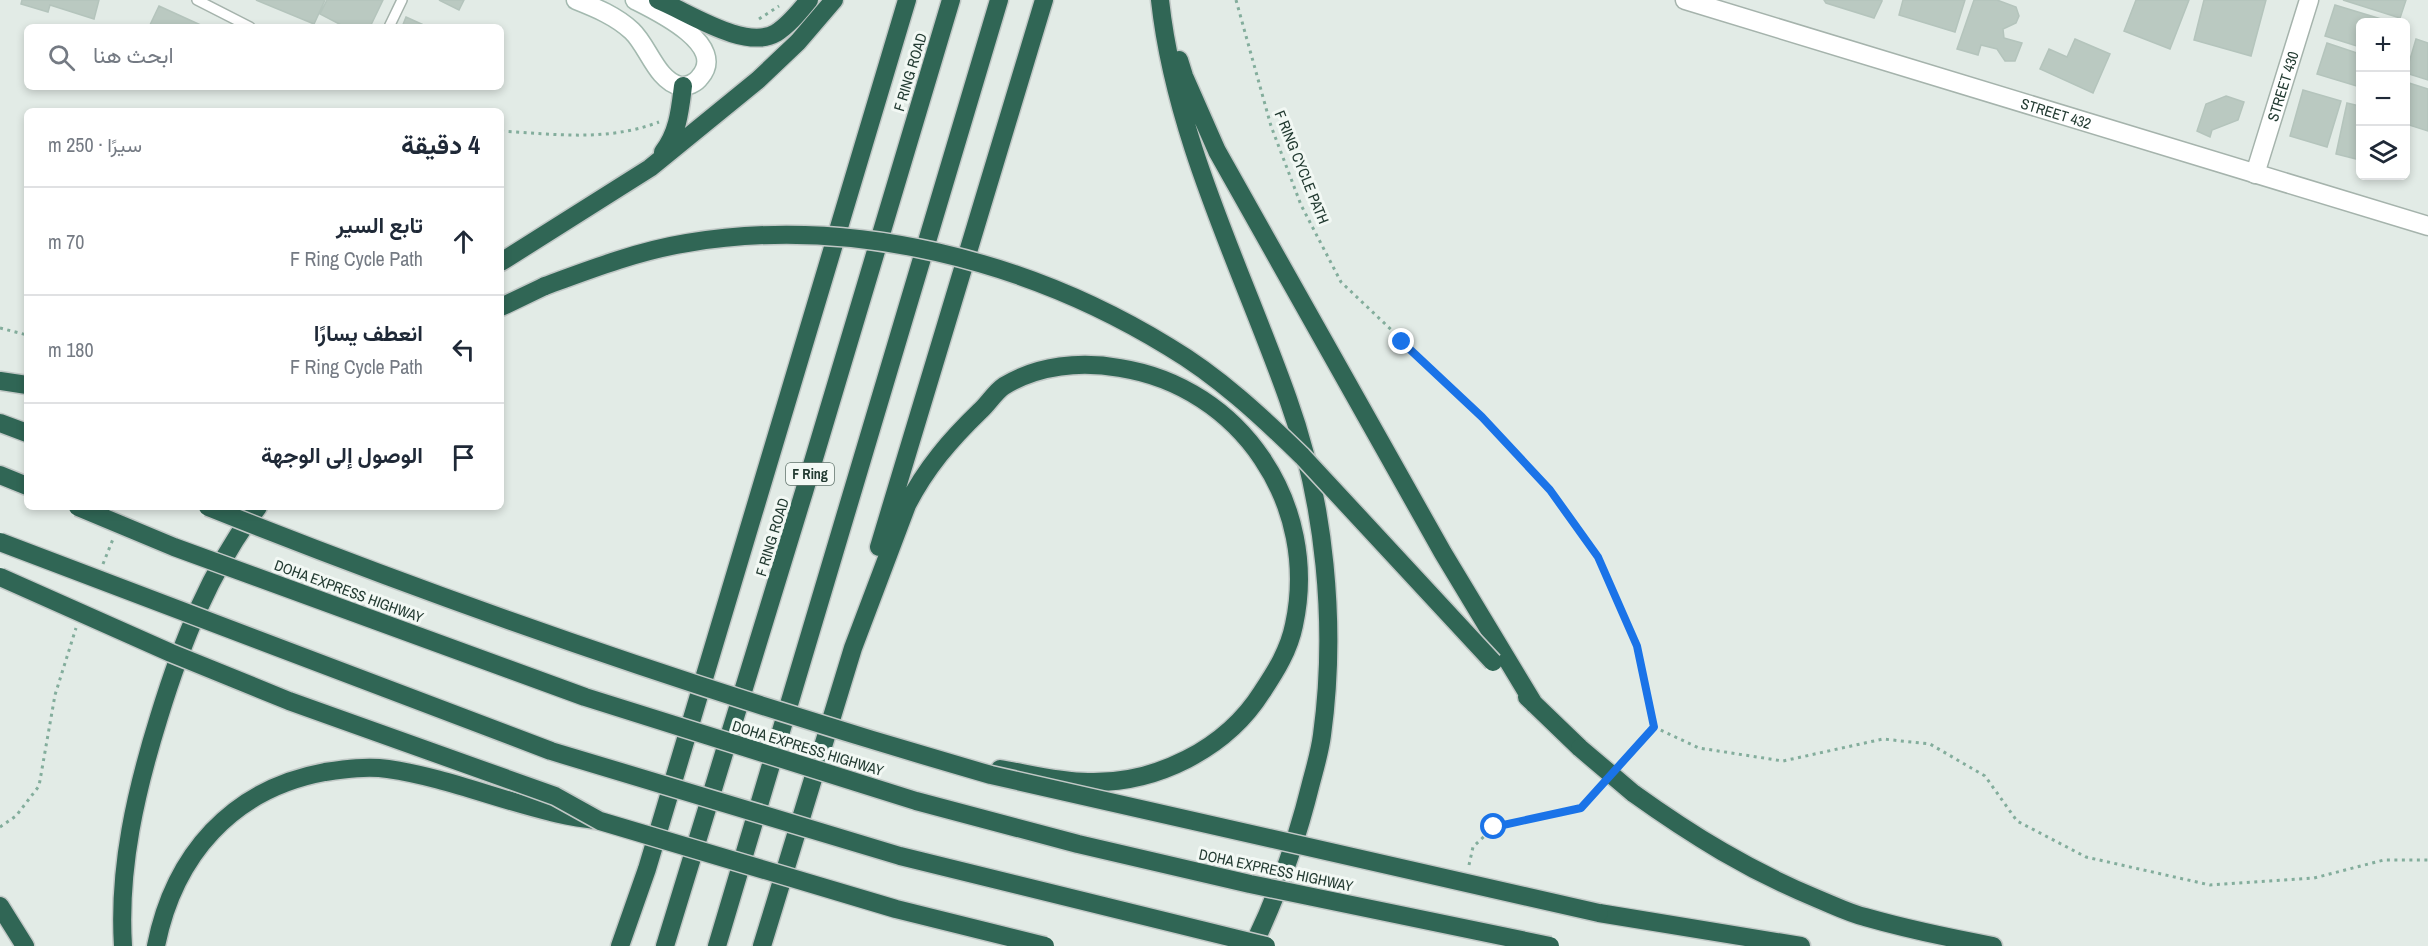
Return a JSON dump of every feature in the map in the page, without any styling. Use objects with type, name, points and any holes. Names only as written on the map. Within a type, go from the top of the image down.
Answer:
[{"type":"highway","points":[[658,0],[732,35],[755,38],[773,34],[796,15],[809,0]]},
{"type":"highway","points":[[504,260],[650,168],[758,80],[798,42],[834,0]]},
{"type":"highway","points":[[620,946],[647,869],[907,0]]},
{"type":"highway","name":"F RING ROAD","points":[[664,946],[804,492],[951,0]]},
{"type":"highway","name":"F Ring","points":[[717,946],[999,0]]},
{"type":"highway","points":[[853,648],[864,597],[1044,0]]},
{"type":"highway","points":[[1161,0],[1184,76],[1217,151],[1437,543],[1534,704]]},
{"type":"highway","points":[[1161,0],[1164,36],[1173,79],[1186,122],[1224,233],[1289,401],[1316,493],[1326,589],[1328,674],[1322,738],[1299,831],[1267,917],[1253,946]]},
{"type":"highway","points":[[650,168],[673,137],[683,86]]},
{"type":"highway","points":[[504,306],[545,286],[640,253],[687,243],[770,234],[903,246],[981,264],[1024,277],[1078,298],[1171,347],[1222,384],[1272,427],[1302,456],[1534,704],[1633,793],[1688,833],[1790,887],[1863,917],[1994,946]]},
{"type":"highway","points":[[762,946],[853,648],[907,505],[918,484],[960,429],[1003,387],[1039,372],[1062,366],[1085,364],[1150,374],[1176,384],[1220,413],[1245,437],[1268,465],[1287,504],[1299,547],[1300,574],[1294,626],[1285,654],[1256,703],[1237,724],[1199,753],[1171,767],[1121,780],[1088,782],[998,769],[949,756],[910,752]]},
{"type":"highway","points":[[0,381],[24,385]]},
{"type":"highway","points":[[0,423],[24,432]]},
{"type":"highway","points":[[0,475],[24,485]]},
{"type":"highway","name":"DOHA EXPRESS HIGHWAY","points":[[85,510],[174,547],[585,697],[916,801],[1078,844],[1181,868],[1550,946]]},
{"type":"highway","points":[[216,510],[390,577],[596,651],[910,752],[991,775],[1599,913],[1800,946]]},
{"type":"highway","points":[[123,946],[130,825],[141,772],[173,670],[207,588],[234,538],[256,510]]},
{"type":"highway","points":[[0,542],[551,751],[900,856],[1266,946]]},
{"type":"highway","points":[[0,577],[171,653],[289,701],[555,796],[600,821]]},
{"type":"highway","points":[[156,946],[159,928],[177,883],[188,863],[219,823],[250,799],[304,776],[354,768],[386,769],[424,776],[550,812],[600,821],[896,909],[1045,946]]},
{"type":"highway","points":[[615,946],[647,869]]},
{"type":"highway","points":[[0,906],[25,946]]},
{"type":"street","points":[[576,0],[609,14],[624,24],[644,45],[663,75],[670,81],[683,86],[694,83],[701,77],[706,67],[707,57],[703,48],[677,23],[635,0]]},
{"type":"street","name":"STREET 432","points":[[1685,0],[2428,226]]},
{"type":"street","name":"STREET 430","points":[[2255,174],[2309,0]]},
{"type":"lane","points":[[197,0],[244,24]]},
{"type":"lane","points":[[390,24],[402,0]]},
{"type":"path","points":[[749,19],[759,19],[784,0]]},
{"type":"path","name":"F RING CYCLE PATH","points":[[1236,0],[1271,126],[1301,205],[1341,282],[1482,417],[1550,490],[1598,557],[1637,646],[1654,727]]},
{"type":"path","points":[[755,38],[759,19]]},
{"type":"path","points":[[504,131],[594,137],[636,131],[678,115]]},
{"type":"path","points":[[0,328],[24,334]]},
{"type":"path","points":[[99,572],[117,529]]},
{"type":"path","points":[[0,827],[16,816],[39,786],[55,695],[77,625]]},
{"type":"path","points":[[1618,768],[1654,727],[1699,748],[1783,761],[1883,738],[1930,744],[1985,776],[2017,821],[2086,856],[2211,885],[2314,878],[2384,860],[2428,860]]},
{"type":"path","points":[[1468,869],[1473,846],[1494,827],[1581,808],[1603,784]]},
{"type":"building","points":[[22,0],[99,0],[94,19],[50,5],[48,12],[21,4]]},
{"type":"building","points":[[256,0],[325,0],[314,24]]},
{"type":"building","points":[[327,0],[383,0],[371,24],[339,24],[320,14]]},
{"type":"building","points":[[439,0],[464,0],[459,10]]},
{"type":"building","points":[[1824,0],[1882,1],[1874,18],[1826,3]]},
{"type":"building","points":[[1903,0],[1965,0],[1955,32],[1899,15]]},
{"type":"building","points":[[1974,0],[1997,0],[2016,7],[2019,16],[2016,23],[2003,29],[2004,38],[2022,43],[2015,61],[2005,61],[1997,49],[1981,45],[1978,55],[1957,49]]},
{"type":"building","points":[[2136,0],[2189,0],[2170,49],[2124,31]]},
{"type":"building","points":[[2204,0],[2266,0],[2251,56],[2194,40]]},
{"type":"building","points":[[2343,0],[2406,0],[2400,18]]},
{"type":"building","points":[[2335,5],[2378,18],[2356,18],[2356,46],[2325,36]]},
{"type":"building","points":[[159,6],[198,24],[150,24]]},
{"type":"building","points":[[406,17],[421,24],[403,24]]},
{"type":"building","points":[[2075,39],[2110,54],[2093,93],[2040,69],[2049,49],[2067,57]]},
{"type":"building","points":[[2416,39],[2428,43],[2428,80],[2410,74],[2410,59]]},
{"type":"building","points":[[2327,43],[2356,53],[2356,86],[2317,74]]},
{"type":"building","points":[[2410,83],[2428,89],[2428,131],[2410,125]]},
{"type":"building","points":[[2303,90],[2341,101],[2327,147],[2290,136]]},
{"type":"building","points":[[2226,96],[2244,102],[2238,120],[2212,130],[2210,137],[2197,131],[2206,104]]},
{"type":"building","points":[[2347,103],[2356,105],[2356,159],[2336,154]]},
{"type":"route","points":[[1402,342],[1482,417],[1550,490],[1598,557],[1637,646],[1654,727],[1581,808],[1494,827]]}]
